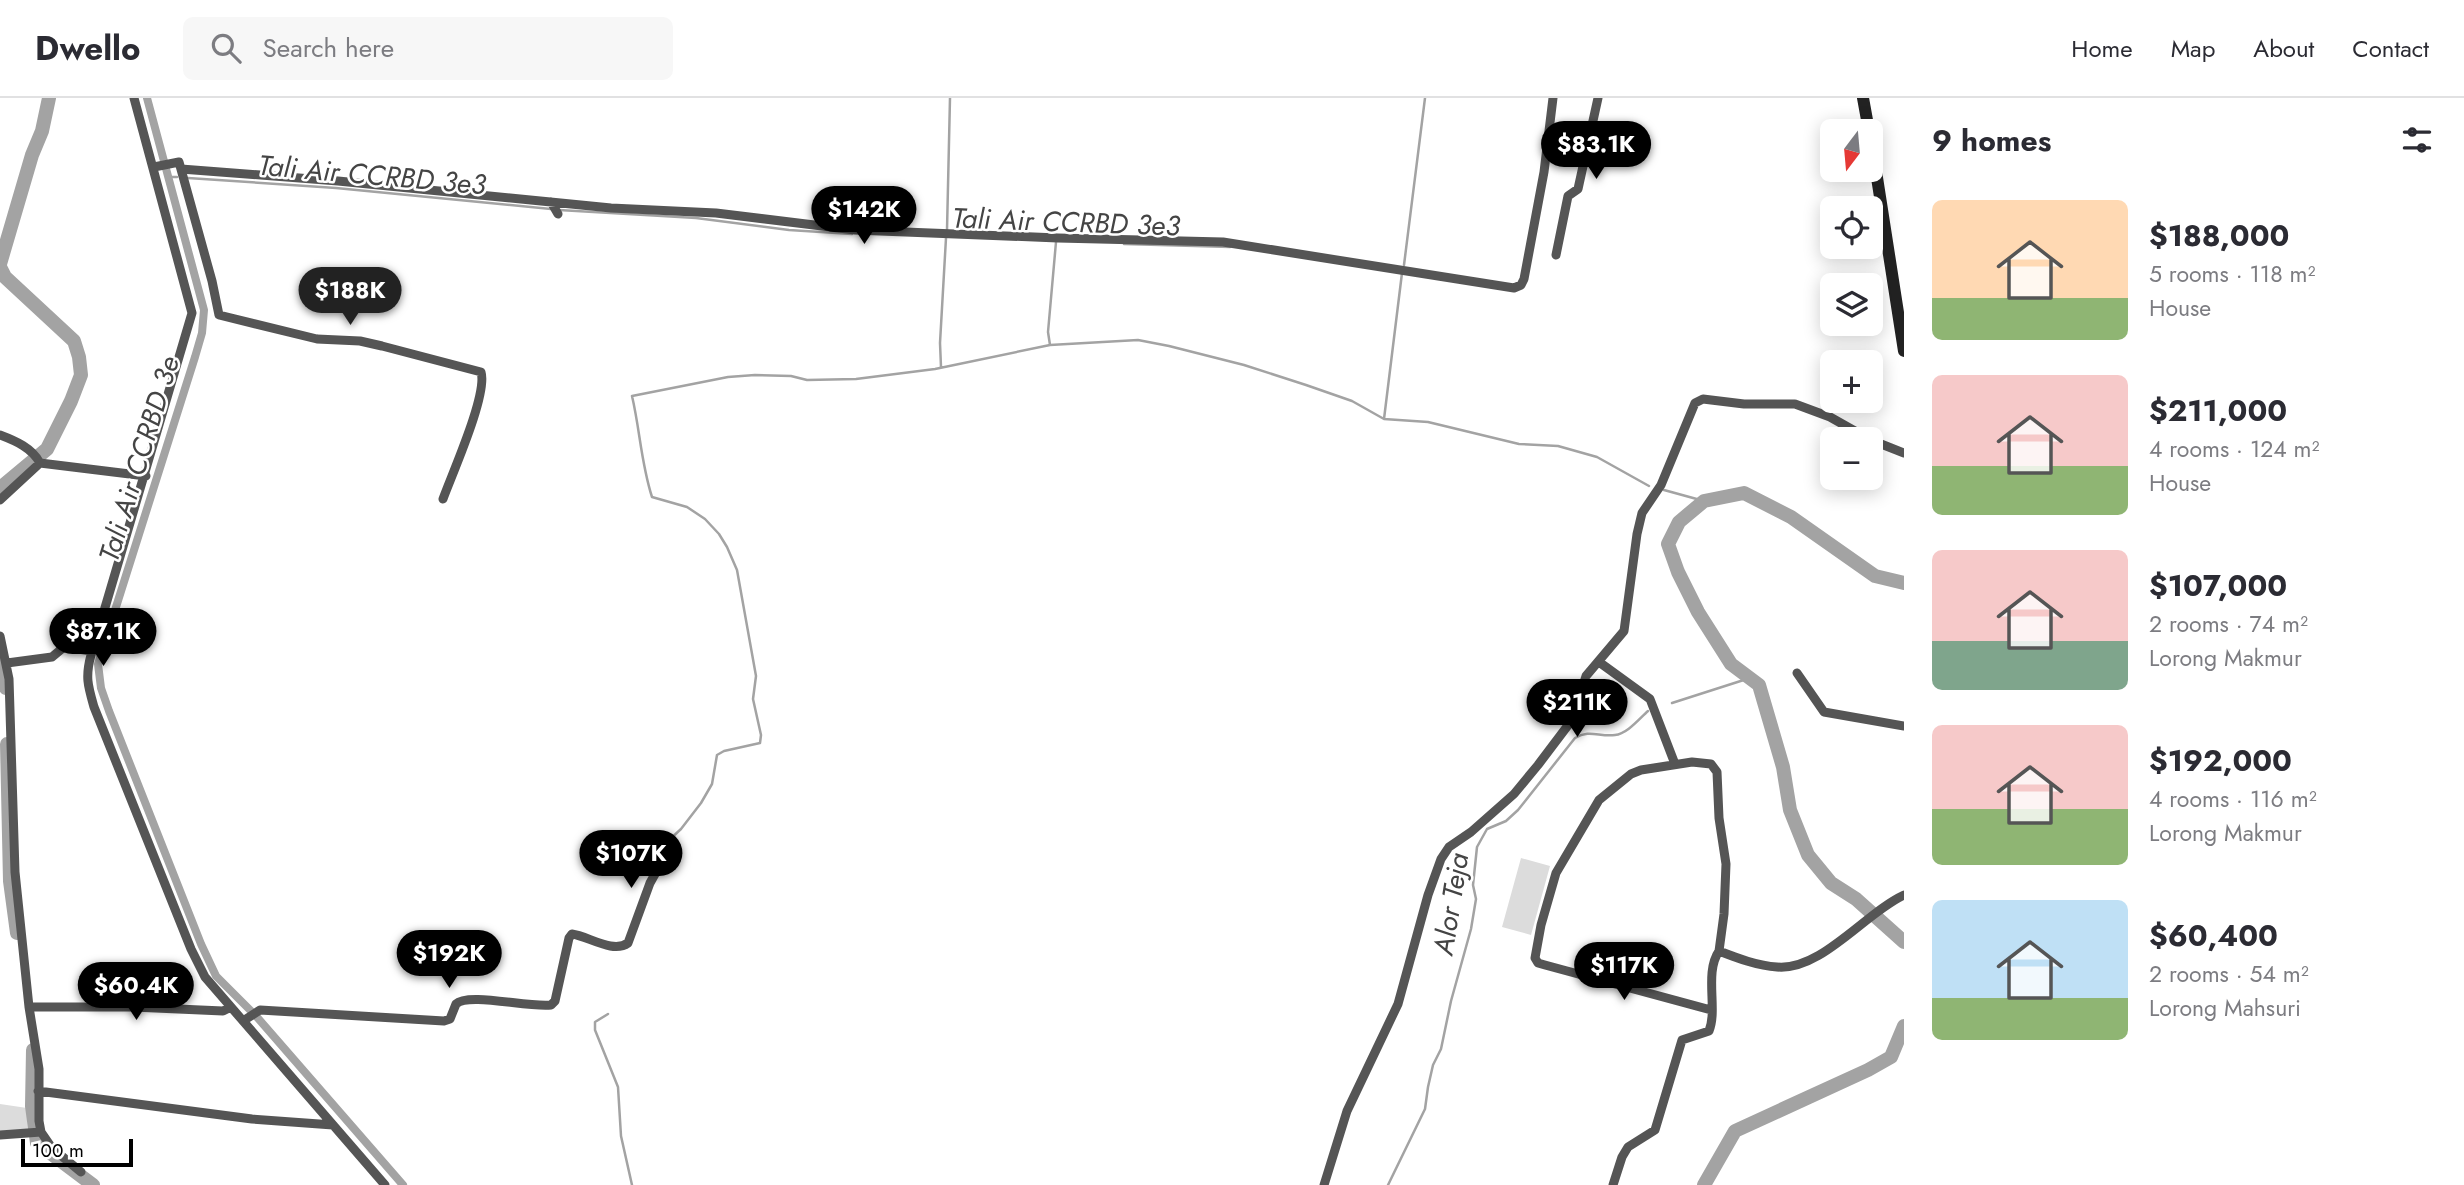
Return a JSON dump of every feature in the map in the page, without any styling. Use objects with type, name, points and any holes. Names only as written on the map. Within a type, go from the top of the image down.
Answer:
[{"type":"main road","points":[[1863,98],[1867,119]]},
{"type":"main road","points":[[1878,182],[1904,351]]},
{"type":"street","points":[[134,98],[155,167],[192,313],[92,651],[86,676],[93,707],[191,949],[205,976],[385,1185]]},
{"type":"street","points":[[155,167],[178,166],[551,202],[716,213],[855,230],[1223,242],[1514,288],[1521,285],[1524,279],[1544,172],[1553,98]]},
{"type":"street","points":[[1556,255],[1568,196],[1578,189],[1598,109],[1598,98]]},
{"type":"street","points":[[178,166],[212,281],[219,315],[317,339],[360,341],[481,372],[482,387],[475,411],[443,499]]},
{"type":"street","points":[[551,202],[558,214]]},
{"type":"street","points":[[1324,1185],[1347,1111],[1398,1004],[1441,859],[1449,846],[1471,832],[1514,793],[1538,765],[1572,720],[1583,683],[1624,631],[1642,513],[1661,485],[1688,415],[1698,400],[1744,404],[1795,404],[1820,412],[1847,427]]},
{"type":"street","points":[[0,435],[12,439],[38,459],[145,476]]},
{"type":"street","points":[[1883,445],[1904,453]]},
{"type":"street","points":[[0,500],[38,459]]},
{"type":"street","points":[[0,636],[7,663],[10,700],[15,872],[29,1007],[39,1069],[36,1134]]},
{"type":"street","points":[[7,663],[52,657],[64,647],[92,651]]},
{"type":"street","points":[[1599,662],[1650,699],[1675,764]]},
{"type":"street","points":[[1797,673],[1824,712],[1904,726]]},
{"type":"street","points":[[1613,1185],[1628,1147],[1655,1130],[1682,1041],[1709,1031],[1713,1020],[1713,961],[1719,951],[1724,914],[1726,864],[1719,818],[1717,772],[1713,766],[1705,763],[1675,764],[1633,772],[1597,802],[1556,873],[1535,958],[1538,963],[1711,1010]]},
{"type":"street","points":[[243,1021],[260,1010],[444,1021],[450,1019],[456,1004],[467,998],[521,1005],[551,1005],[555,1001],[572,934],[615,947],[623,947],[628,943],[650,883],[664,858]]},
{"type":"street","points":[[1719,951],[1776,967],[1798,965],[1826,951],[1881,908],[1904,895]]},
{"type":"street","points":[[29,1007],[133,1007],[223,1011],[231,1007]]},
{"type":"street","points":[[38,1091],[252,1119],[333,1125]]},
{"type":"street","points":[[0,1135],[36,1134],[81,1171]]},
{"type":"shaded area","points":[[1521,858],[1550,866],[1531,935],[1502,927]]},
{"type":"shaded area","points":[[0,1104],[27,1108],[28,1131],[0,1132]]},
{"type":"waterway","points":[[0,264],[32,155],[42,131],[49,98]]},
{"type":"waterway","name":"Tali Air CCRBD 3e","points":[[147,98],[204,310],[202,333],[195,357],[98,664],[101,688],[109,711],[201,944],[216,976],[251,1011]]},
{"type":"waterway","points":[[947,230],[950,98]]},
{"type":"waterway","points":[[1404,265],[1425,98]]},
{"type":"waterway","name":"Tali Air CCRBD 3e3","points":[[169,177],[177,177]]},
{"type":"waterway","name":"Tali Air CCRBD 3e3","points":[[188,178],[336,188],[551,209]]},
{"type":"waterway","name":"Tali Air CCRBD 3e3","points":[[559,210],[696,218],[789,230],[852,234]]},
{"type":"waterway","points":[[941,367],[946,238]]},
{"type":"waterway","points":[[1050,345],[1048,332],[1056,242]]},
{"type":"waterway","name":"Tali Air CCRBD 3e3","points":[[1124,244],[1230,247]]},
{"type":"waterway","points":[[0,267],[5,277],[74,341],[81,375],[47,449],[0,488]]},
{"type":"waterway","points":[[1384,419],[1402,273]]},
{"type":"waterway","points":[[664,849],[701,803],[712,784],[717,755],[760,743],[761,735],[753,699],[756,676],[737,570],[719,534],[705,519],[687,507],[652,497],[632,396],[728,377],[755,375],[791,376],[807,380],[856,379],[935,369],[1050,345],[1138,340],[1244,365],[1352,401],[1384,419],[1428,422],[1519,444],[1558,446],[1597,457],[1649,486]]},
{"type":"waterway","points":[[1664,490],[1704,501]]},
{"type":"waterway","points":[[1904,583],[1875,576],[1791,517],[1744,493],[1704,501],[1679,522],[1668,544],[1678,572],[1698,612],[1731,664],[1759,685],[1783,767],[1790,810],[1808,855],[1831,883],[1856,899],[1904,942]]},
{"type":"waterway","points":[[0,661],[6,688]]},
{"type":"waterway","name":"Alor Teja","points":[[1672,703],[1750,678]]},
{"type":"waterway","name":"Alor Teja","points":[[1388,1185],[1425,1109],[1433,1065],[1441,1049],[1471,929],[1476,899],[1473,885],[1477,847],[1487,829],[1506,821],[1518,810],[1575,738],[1585,734],[1619,734],[1633,726],[1648,711]]},
{"type":"waterway","points":[[7,744],[10,881],[17,933]]},
{"type":"waterway","points":[[608,1014],[595,1022],[595,1030],[618,1087],[621,1136],[632,1185]]},
{"type":"waterway","name":"Tali Air CCRBD 3e","points":[[256,1016],[403,1185]]},
{"type":"waterway","points":[[1704,1185],[1735,1131],[1891,1057],[1904,1026]]},
{"type":"waterway","points":[[33,1050],[32,1106],[37,1143],[93,1185]]}]
